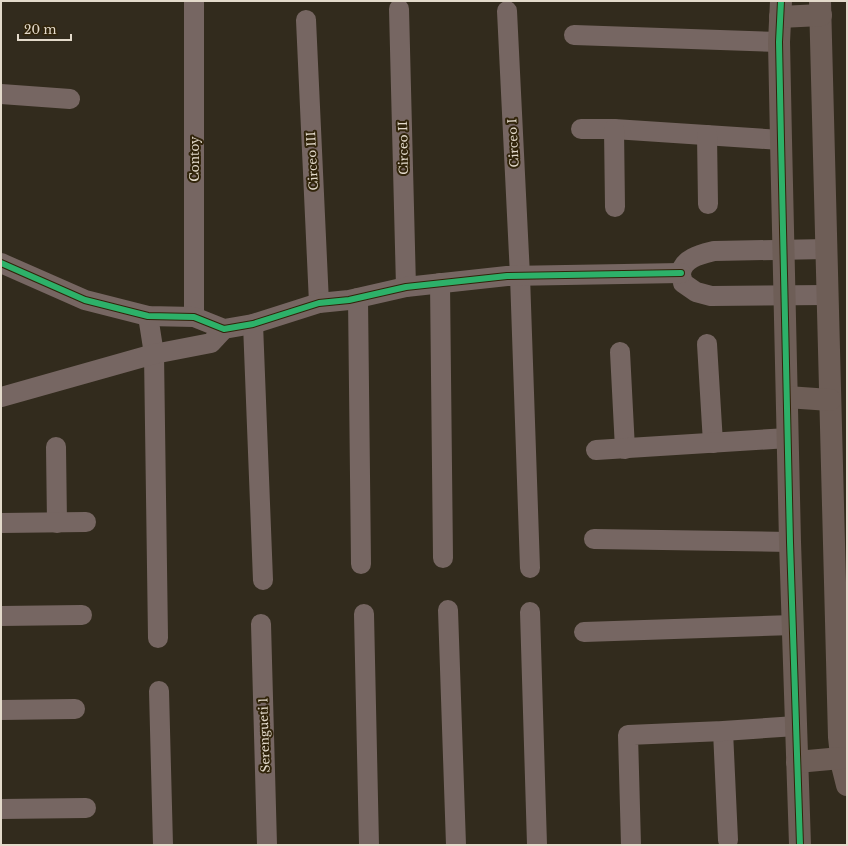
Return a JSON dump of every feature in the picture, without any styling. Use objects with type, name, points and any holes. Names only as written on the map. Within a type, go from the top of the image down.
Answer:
[{"type":"street","name":"Contoy","points":[[194,1],[194,317]]},
{"type":"street","points":[[800,845],[796,762],[790,542],[779,42],[780,9],[821,8],[839,737],[841,758],[847,785]]},
{"type":"street","name":"Circeo II","points":[[399,9],[406,287]]},
{"type":"street","name":"Circeo I","points":[[507,10],[520,276],[530,568]]},
{"type":"street","name":"Circeo III","points":[[306,20],[319,303]]},
{"type":"street","points":[[574,35],[779,42]]},
{"type":"street","points":[[1,94],[70,99]]},
{"type":"street","points":[[581,129],[614,129],[781,140]]},
{"type":"street","points":[[614,129],[615,207]]},
{"type":"street","points":[[707,135],[708,204]]},
{"type":"street","points":[[827,249],[714,251],[698,256],[685,264],[681,274],[683,283],[696,292],[711,296],[828,295]]},
{"type":"street","points":[[1,263],[85,300],[148,316],[194,317],[224,329],[253,324],[319,303],[358,298],[406,287],[507,276],[681,274]]},
{"type":"street","points":[[440,283],[444,558]]},
{"type":"street","points":[[358,298],[361,564]]},
{"type":"street","points":[[148,316],[154,354],[158,638]]},
{"type":"street","points":[[253,324],[263,580]]},
{"type":"street","points":[[1,397],[154,354],[211,343],[224,329]]},
{"type":"street","points":[[707,344],[713,443]]},
{"type":"street","points":[[620,352],[624,448]]},
{"type":"street","points":[[787,397],[830,400]]},
{"type":"street","points":[[596,450],[788,438]]},
{"type":"street","points":[[56,447],[57,523]]},
{"type":"street","points":[[1,523],[86,522]]},
{"type":"street","points":[[594,539],[790,542]]},
{"type":"street","points":[[448,610],[456,845]]},
{"type":"street","points":[[530,612],[537,845]]},
{"type":"street","points":[[364,614],[370,845]]},
{"type":"street","points":[[1,616],[82,615]]},
{"type":"street","name":"Serengueti 1","points":[[261,624],[267,845]]},
{"type":"street","points":[[584,632],[793,625]]},
{"type":"street","points":[[159,691],[163,845]]},
{"type":"street","points":[[1,710],[75,709]]},
{"type":"street","points":[[631,845],[628,735],[796,726]]},
{"type":"street","points":[[723,731],[728,840]]},
{"type":"street","points":[[796,762],[841,758]]},
{"type":"street","points":[[1,809],[86,808]]},
{"type":"cycle path","points":[[781,1],[779,42],[790,542],[800,845]]},
{"type":"cycle path","points":[[1,263],[85,300],[148,316],[194,317],[224,329],[253,324],[319,303],[349,300],[406,287],[507,276],[681,273]]}]
